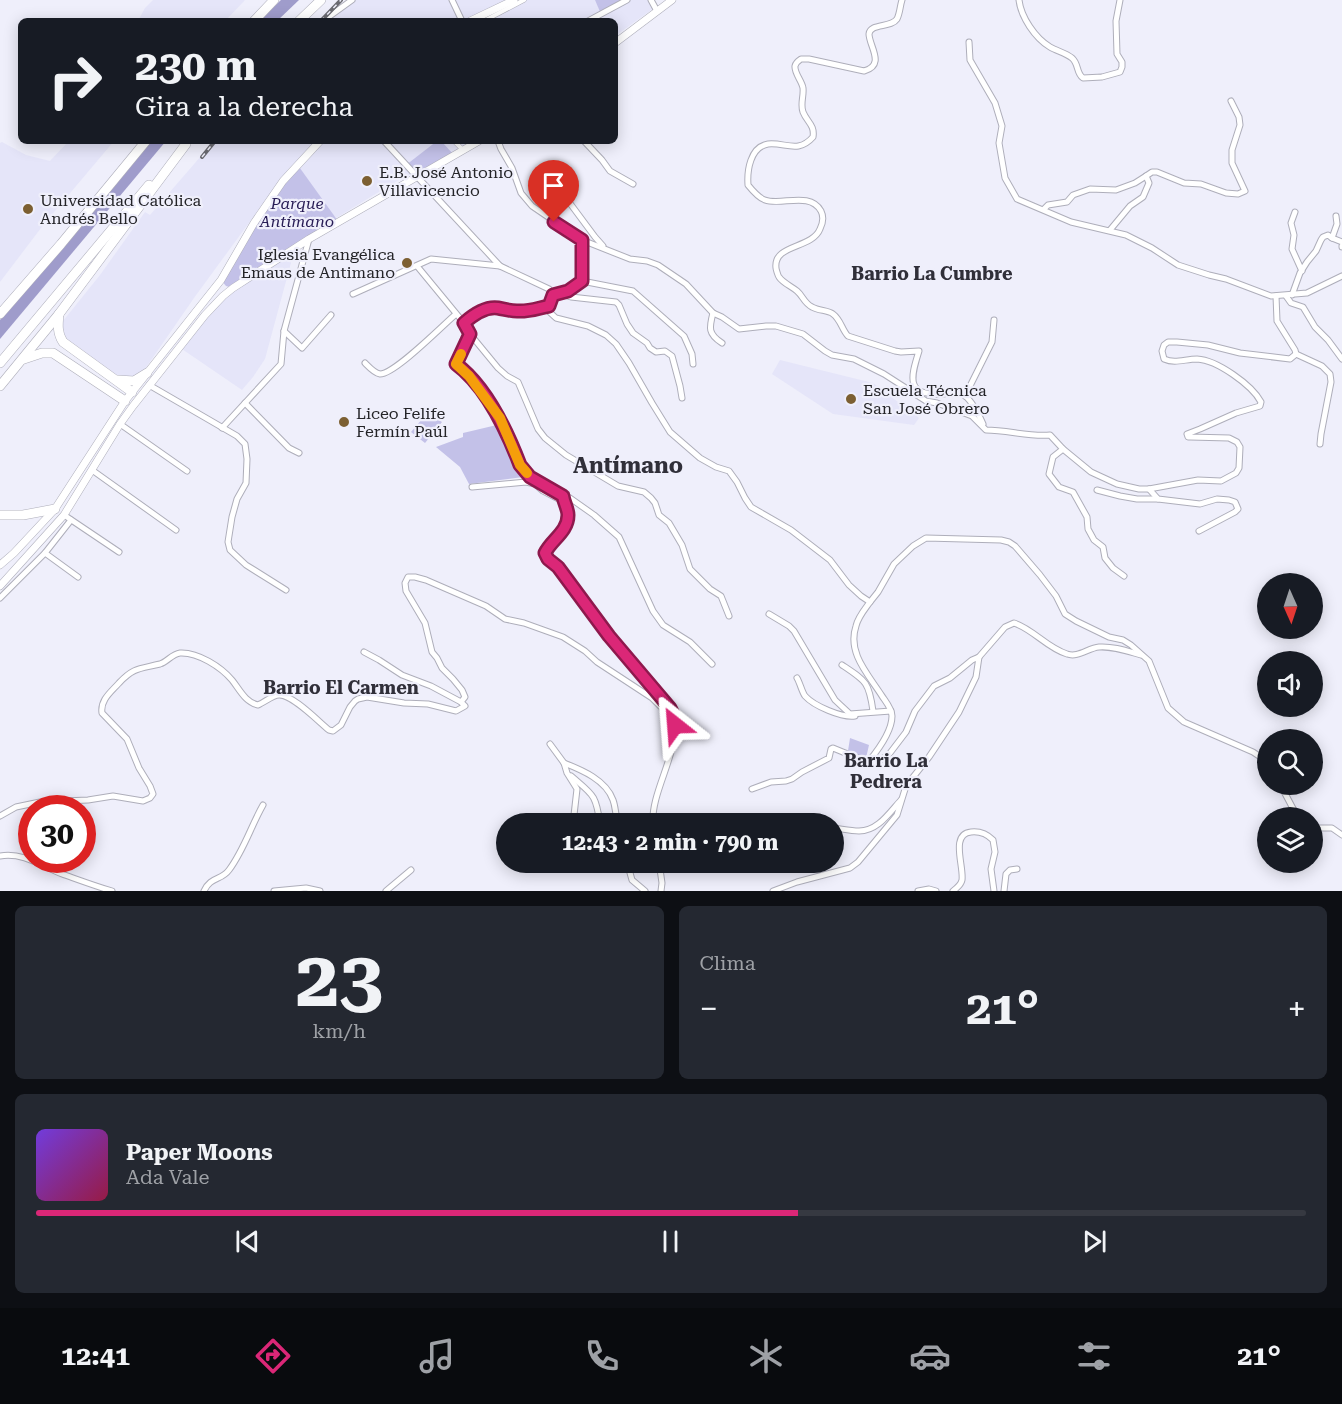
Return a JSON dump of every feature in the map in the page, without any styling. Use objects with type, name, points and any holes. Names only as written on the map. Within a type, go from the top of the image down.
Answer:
[{"type":"highway","points":[[257,18],[274,0]]},
{"type":"highway","points":[[302,18],[321,0]]},
{"type":"highway","points":[[0,314],[144,144]]},
{"type":"highway","points":[[0,386],[59,314],[187,144]]},
{"type":"highway","points":[[0,363],[135,201],[187,144]]},
{"type":"highway","points":[[59,314],[58,332],[63,342],[136,394]]},
{"type":"highway","points":[[22,360],[42,353],[53,353],[129,404]]},
{"type":"highway","points":[[116,380],[134,381],[147,373]]},
{"type":"highway","points":[[0,515],[23,515],[55,509]]},
{"type":"street","points":[[326,18],[352,0]]},
{"type":"street","points":[[452,0],[461,18]]},
{"type":"street","points":[[477,18],[514,0]]},
{"type":"street","points":[[490,18],[524,0]]},
{"type":"street","points":[[594,18],[627,0]]},
{"type":"street","points":[[651,0],[657,11]]},
{"type":"street","points":[[618,41],[672,0]]},
{"type":"street","points":[[902,0],[896,20],[870,30],[869,35],[875,56],[873,66],[869,69],[808,59],[801,59],[798,62],[795,66],[803,86],[802,104],[804,113],[814,129],[813,137],[804,145],[789,147],[767,144],[761,147],[752,158],[747,172],[748,185],[765,200],[797,200],[816,205],[823,218],[819,233],[811,241],[780,255],[775,268],[778,276],[796,290],[807,304],[836,316],[848,336],[895,351],[919,351],[912,381],[916,389],[923,393],[957,392],[966,396],[978,412],[986,430]]},
{"type":"street","points":[[1019,0],[1021,11],[1042,42],[1072,58],[1079,75],[1083,78],[1102,77],[1120,72],[1122,68],[1122,62],[1117,54],[1116,21],[1120,0]]},
{"type":"street","points":[[969,42],[970,60],[995,104],[1002,126],[999,143],[1005,178],[1017,200],[1044,209],[1071,222],[1126,235],[1178,265],[1226,279],[1271,296],[1307,293],[1342,276]]},
{"type":"street","points":[[1044,209],[1067,202],[1073,195],[1090,189],[1116,190],[1157,171],[1184,183],[1202,184],[1226,193],[1238,194],[1245,191],[1232,163],[1232,150],[1240,125],[1239,117],[1231,101]]},
{"type":"street","points":[[0,565],[55,509],[136,394],[147,373],[221,280],[254,223],[283,181],[317,144]]},
{"type":"street","points":[[387,144],[501,266]]},
{"type":"street","points":[[457,144],[463,151]]},
{"type":"street","points":[[136,394],[149,385],[223,296],[309,239],[474,144]]},
{"type":"street","points":[[499,144],[512,168],[521,193],[537,210],[582,240],[630,259],[658,265],[686,284],[713,314],[722,317],[739,329],[776,326],[803,334],[832,355],[854,359],[926,401],[972,416],[986,430],[1005,430],[1034,436],[1050,435],[1063,449],[1091,471],[1117,484],[1149,489],[1198,480],[1221,481],[1236,473],[1240,464],[1240,447],[1237,442],[1229,438],[1188,437],[1187,434],[1261,405],[1255,392],[1214,363],[1196,359],[1171,362],[1164,359],[1162,351],[1168,342],[1208,345],[1240,353],[1286,359],[1296,354]]},
{"type":"street","points":[[588,144],[610,171],[633,184]]},
{"type":"street","points":[[543,167],[606,249]]},
{"type":"street","points":[[1110,230],[1130,206],[1143,197],[1149,183],[1146,176]]},
{"type":"street","points":[[1295,212],[1291,223],[1294,235],[1292,249],[1302,271]]},
{"type":"street","points":[[1332,237],[1337,224],[1336,216]]},
{"type":"street","points":[[1342,245],[1332,237],[1323,237],[1289,295],[1291,303],[1303,307],[1315,327],[1342,359]]},
{"type":"street","points":[[222,428],[281,364],[284,331],[309,239]]},
{"type":"street","points":[[582,240],[582,281]]},
{"type":"street","points":[[353,294],[431,259],[501,266],[549,289],[553,295]]},
{"type":"street","points":[[417,266],[498,368],[518,382],[538,429],[545,438],[566,455],[618,486],[644,492],[651,498],[659,515],[669,523],[682,545],[690,569],[710,589],[721,596],[729,616]]},
{"type":"street","points":[[221,280],[234,288]]},
{"type":"street","points":[[553,295],[568,291],[582,281],[633,291],[684,336],[692,354],[693,364]]},
{"type":"street","points":[[561,294],[616,302],[633,333],[656,352],[665,351],[672,356],[682,398]]},
{"type":"street","points":[[464,323],[478,313],[492,308],[518,311],[538,310],[549,306],[553,295]]},
{"type":"street","points":[[1276,296],[1277,321],[1296,354],[1322,366],[1330,374],[1331,382],[1320,444]]},
{"type":"street","points":[[544,307],[556,318],[588,326],[606,335],[616,344],[670,432],[700,458],[729,471],[751,507],[791,530],[830,560],[849,585],[870,602]]},
{"type":"street","points":[[197,310],[202,310],[205,315]]},
{"type":"street","points":[[365,363],[375,372],[384,373],[402,363],[456,314]]},
{"type":"street","points":[[713,314],[710,332],[722,344]]},
{"type":"street","points":[[284,331],[302,348],[331,315]]},
{"type":"street","points":[[966,396],[992,342],[994,320]]},
{"type":"street","points":[[470,334],[456,364],[469,376],[500,418],[520,465],[530,477],[564,499],[568,514],[565,527],[546,549],[548,559],[558,567],[609,636],[670,708],[675,721],[672,745],[652,813]]},
{"type":"street","points":[[149,385],[237,436],[245,444],[246,483],[237,499],[232,518],[228,542],[230,550],[246,565],[286,590]]},
{"type":"street","points":[[245,403],[289,448],[300,453]]},
{"type":"street","points":[[0,598],[45,554],[68,518],[129,404]]},
{"type":"street","points":[[120,424],[187,471]]},
{"type":"street","points":[[1063,449],[1053,458],[1049,474],[1059,487],[1073,492],[1087,517],[1088,529],[1094,540],[1103,547],[1106,558],[1113,568],[1124,576]]},
{"type":"street","points":[[92,470],[176,530]]},
{"type":"street","points":[[472,487],[526,482],[535,484],[543,491],[564,499],[570,498],[594,515],[619,537],[653,611],[663,625],[690,642],[712,664]]},
{"type":"street","points":[[1149,489],[1158,499]]},
{"type":"street","points":[[1097,490],[1137,499],[1200,504],[1217,499],[1235,502],[1238,509],[1235,512],[1199,531]]},
{"type":"street","points":[[0,586],[68,518]]},
{"type":"street","points":[[68,518],[120,552]]},
{"type":"street","points":[[870,761],[890,727],[892,716],[884,697],[864,670],[856,653],[853,640],[856,624],[894,564],[913,546],[926,538],[1009,542],[1040,575],[1056,596],[1065,614],[1100,633],[1123,640],[1149,661],[1168,708],[1184,722],[1257,755]]},
{"type":"street","points":[[45,554],[78,577]]},
{"type":"street","points":[[461,702],[465,697],[462,690],[442,668],[432,652],[426,623],[406,591],[405,583],[408,578],[426,580],[486,606],[505,619],[563,637],[652,698],[675,721]]},
{"type":"street","points":[[769,614],[795,631],[835,700],[850,714],[891,711]]},
{"type":"street","points":[[752,789],[792,778],[829,758],[833,748],[855,757],[878,762],[890,753],[906,732],[915,711],[934,686],[950,678],[979,657],[1005,627],[1014,623],[1023,626],[1065,654],[1074,656],[1095,647],[1108,647],[1143,655]]},
{"type":"street","points":[[0,816],[16,807],[40,802],[88,800],[113,796],[143,801],[150,798],[153,794],[139,768],[131,746],[122,733],[102,713],[102,705],[106,696],[127,674],[141,667],[161,663],[176,654],[190,655],[209,662],[226,674],[252,703],[258,705],[277,694],[285,695],[333,731],[341,725],[350,707],[358,699],[366,697],[435,705],[456,711],[465,706],[431,686],[402,675],[364,652]]},
{"type":"street","points":[[773,891],[850,868],[858,862],[897,815],[906,786],[929,757],[959,712],[976,677],[979,657]]},
{"type":"street","points":[[842,665],[862,678],[867,685],[873,711]]},
{"type":"street","points":[[797,678],[805,696],[818,705],[848,717],[859,713]]},
{"type":"street","points":[[550,744],[564,763],[577,789],[574,813]]},
{"type":"street","points":[[564,763],[587,773],[604,786],[611,795],[615,813]]},
{"type":"street","points":[[567,773],[591,793],[599,813]]},
{"type":"street","points":[[844,829],[871,830],[902,799]]},
{"type":"street","points":[[204,891],[208,884],[230,868],[251,832],[263,805]]},
{"type":"street","points":[[1323,828],[1332,828],[1342,835]]},
{"type":"street","points":[[953,891],[962,880],[960,837],[970,832],[988,835],[993,840],[995,852],[991,869],[994,891]]},
{"type":"street","points":[[0,855],[19,855],[60,873],[112,891]]},
{"type":"street","points":[[1004,891],[1006,874],[1010,870],[1017,869]]},
{"type":"street","points":[[386,891],[411,870]]},
{"type":"street","points":[[630,873],[632,880],[645,891]]},
{"type":"street","points":[[660,873],[661,891]]},
{"type":"street","points":[[274,891],[306,888],[320,891]]},
{"type":"street","points":[[918,891],[929,889],[936,891]]},
{"type":"shaded area","points":[[153,0],[245,0],[228,18],[140,18]]},
{"type":"shaded area","points":[[281,0],[299,0],[280,18],[262,18]]},
{"type":"shaded area","points":[[352,0],[651,0],[654,8],[618,34],[618,18],[330,18]]},
{"type":"shaded area","name":"Universidad Católica Andrés Bello","points":[[0,143],[26,155],[50,161],[66,144],[111,144],[44,224],[0,282]]},
{"type":"shaded area","points":[[147,144],[163,144],[0,339],[0,320]]},
{"type":"shaded area","points":[[211,144],[471,144],[397,181],[336,218],[289,168],[136,382],[128,384],[63,341],[60,327],[145,212],[150,215]]},
{"type":"shaded area","points":[[295,248],[265,359],[242,390],[179,347],[233,288]]},
{"type":"shaded area","name":"Escuela Técnica San José Obrero","points":[[780,360],[873,383],[919,418],[914,425],[833,414],[772,374]]},
{"type":"green space","points":[[595,0],[627,0],[601,14]]},
{"type":"green space","points":[[433,144],[444,144],[455,156],[417,178],[406,165]]},
{"type":"green space","name":"Parque Antímano","points":[[297,164],[338,221],[233,288],[226,286],[221,280]]},
{"type":"green space","points":[[429,411],[442,422],[425,443],[411,432]]},
{"type":"green space","points":[[501,424],[523,477],[469,484],[460,467],[436,447],[463,437],[463,433]]},
{"type":"green space","points":[[850,738],[869,745],[866,758],[848,751]]},
{"type":"railway","points":[[324,18],[341,0]]},
{"type":"railway","points":[[202,157],[213,144]]},
{"type":"slow traffic","points":[[461,354],[456,364],[479,388],[500,418],[520,465],[527,473]]},
{"type":"place","name":"E.B. José Antonio Villavicencio","points":[[367,181]]},
{"type":"place","name":"Universidad Católica Andrés Bello","points":[[28,209]]},
{"type":"place","name":"Iglesia Evangélica Emaus de Antimano","points":[[407,263]]},
{"type":"place","name":"Escuela Técnica San José Obrero","points":[[851,399]]},
{"type":"place","name":"Liceo Felife Fermín Paúl","points":[[344,422]]},
{"type":"district","name":"Barrio La Cumbre","points":[[932,274]]},
{"type":"district","name":"Antímano","points":[[628,465]]},
{"type":"district","name":"Barrio El Carmen","points":[[341,688]]},
{"type":"district","name":"Barrio La Pedrera","points":[[886,771]]},
{"type":"route","points":[[554,222],[582,240],[582,281],[568,291],[553,295],[549,306],[538,310],[518,311],[492,308],[472,317],[464,323],[470,334],[456,364],[479,388],[500,418],[520,465],[530,477],[563,496],[568,514],[565,527],[545,553],[609,636],[670,708],[675,725]]}]
